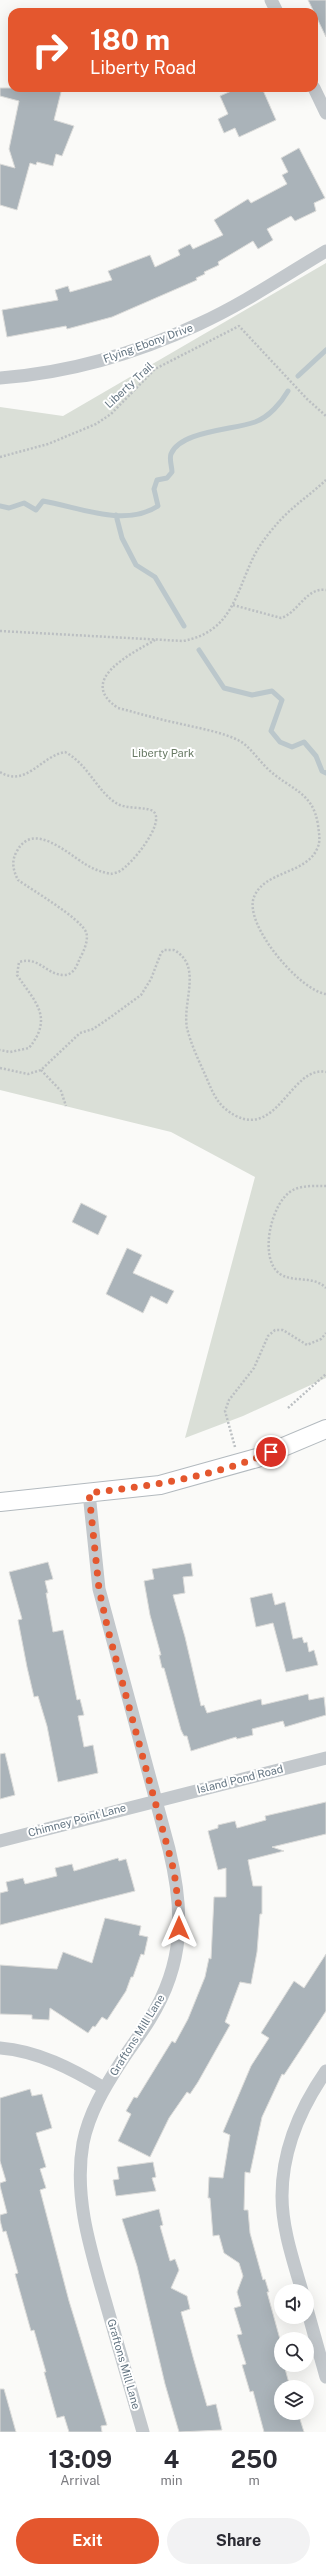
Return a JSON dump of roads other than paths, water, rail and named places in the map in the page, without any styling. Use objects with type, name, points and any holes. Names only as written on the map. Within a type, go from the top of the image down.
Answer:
[{"type":"main road","points":[[0,1502],[160,1485],[239,1463],[326,1428]]},
{"type":"street","points":[[316,92],[326,113]]},
{"type":"street","name":"Flying Ebony Drive","points":[[0,378],[49,372],[90,363],[143,347],[200,324],[326,251]]},
{"type":"street","name":"Graftons Mill Lane","points":[[89,1493],[99,1589],[177,1883],[180,1916],[178,1952],[167,1986],[151,2018],[104,2088],[90,2119],[83,2143],[80,2170],[81,2199],[86,2233],[143,2432]]},
{"type":"street","name":"Island Pond Road","points":[[154,1800],[326,1758]]},
{"type":"street","name":"Chimney Point Lane","points":[[0,1841],[154,1800]]},
{"type":"street","points":[[0,2048],[41,2056],[71,2069],[104,2088]]},
{"type":"street","points":[[300,2284],[287,2239],[283,2203],[285,2161],[294,2132],[306,2103],[326,2070]]},
{"type":"street","points":[[311,2324],[326,2377]]},
{"type":"waterway","points":[[298,376],[326,350]]},
{"type":"waterway","points":[[0,506],[9,508],[24,503],[36,510],[43,501],[117,516],[145,512],[158,506],[154,489],[157,480],[167,478],[172,472],[170,456],[176,446],[185,440],[208,432],[245,425],[260,420],[274,409],[288,391]]},
{"type":"waterway","points":[[116,515],[122,538],[136,565],[155,577],[184,626]]},
{"type":"waterway","points":[[199,650],[224,688],[252,695],[272,691],[282,700],[271,731],[280,742],[292,747],[304,742],[316,756],[322,771],[326,773]]},
{"type":"park label","name":"Liberty Park","points":[[163,753]]}]
